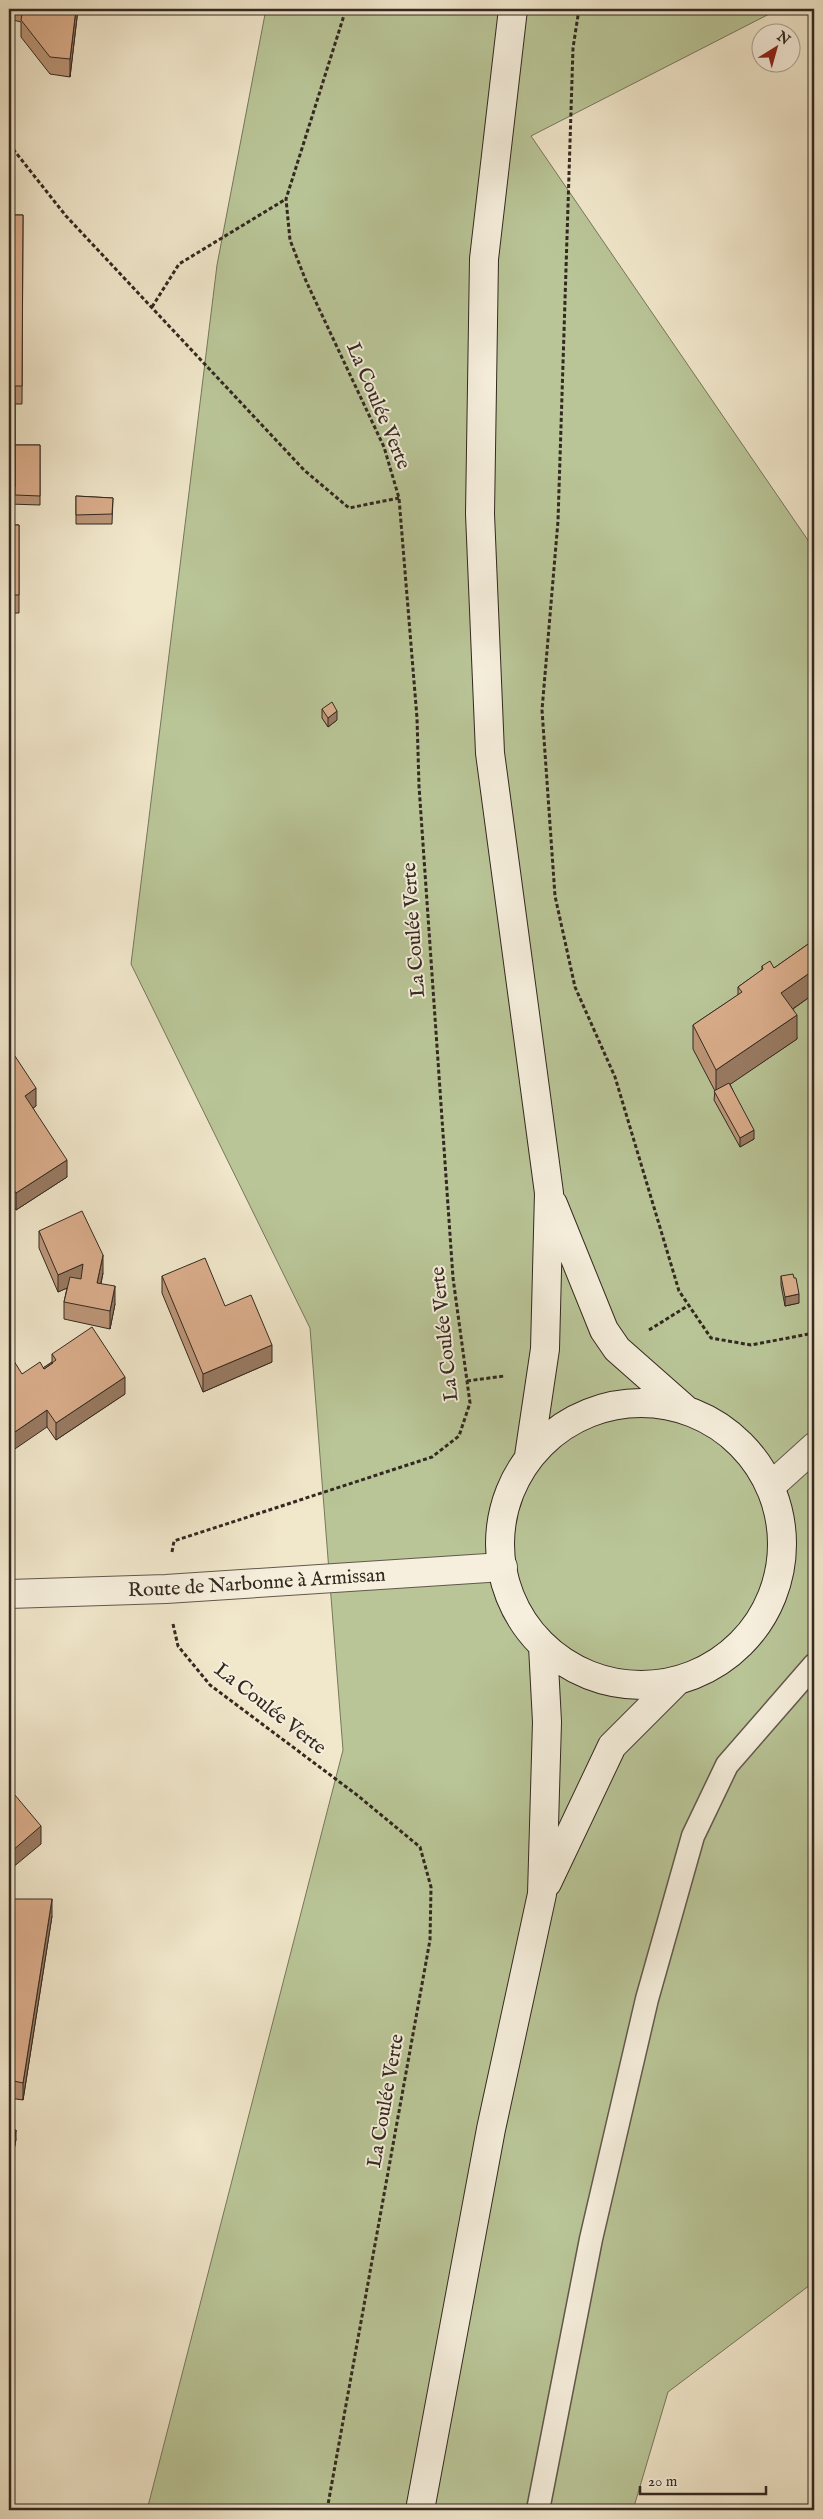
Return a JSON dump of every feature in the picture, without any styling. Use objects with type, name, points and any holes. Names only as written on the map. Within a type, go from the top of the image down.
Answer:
[{"type":"main road","points":[[513,9],[484,259],[480,514],[490,754],[549,1193],[545,1349],[529,1456]]},
{"type":"main road","points":[[549,1193],[604,1330],[617,1349],[685,1409]]},
{"type":"main road","points":[[642,1402],[685,1409],[721,1426],[750,1452],[771,1486],[784,1542],[772,1600],[750,1636],[717,1665],[677,1682],[628,1686],[582,1673],[543,1646],[522,1621],[504,1582],[499,1540],[506,1499],[529,1456],[560,1426],[599,1408],[642,1402]]},
{"type":"main road","points":[[771,1486],[814,1447]]},
{"type":"main road","name":"Route de Narbonne à Armissan","points":[[9,1594],[166,1589],[503,1567]]},
{"type":"main road","points":[[420,2510],[491,2129],[542,1894],[547,1722],[543,1646]]},
{"type":"main road","points":[[542,1894],[612,1746],[677,1682]]},
{"type":"lane","points":[[538,2510],[591,2239],[647,1999],[693,1836],[727,1765],[814,1665]]},
{"type":"path","name":"La Coulée Verte","points":[[327,2510],[430,1940],[431,1887],[420,1848],[356,1795],[210,1685],[178,1646],[166,1589],[174,1541],[432,1456],[459,1436],[470,1403],[453,1278],[419,786],[417,718],[399,498],[384,447],[306,281],[290,240],[286,199],[346,9]]},
{"type":"path","points":[[579,9],[574,48],[558,521],[542,710],[555,896],[575,987],[615,1077],[679,1291],[712,1338],[751,1345],[814,1333]]},
{"type":"path","points":[[9,144],[66,216],[304,470],[348,508],[399,498]]},
{"type":"path","points":[[152,307],[179,264],[286,199]]},
{"type":"green space","points":[[266,9],[779,9],[750,22],[750,24],[531,136],[814,549],[814,2282],[668,2392],[633,2510],[147,2510],[343,1750],[310,1328],[131,964],[217,265]]},
{"type":"building","points":[[23,9],[76,9],[70,59],[50,57],[21,20]]},
{"type":"building","points":[[9,215],[23,215],[22,386],[15,386],[15,487],[9,487]]},
{"type":"building","points":[[15,445],[40,445],[40,496],[15,495]]},
{"type":"building","points":[[76,496],[113,498],[112,514],[76,515]]},
{"type":"building","points":[[9,525],[19,525],[19,595],[13,595],[12,665],[9,665]]},
{"type":"building","points":[[332,702],[337,711],[328,718],[322,709]]},
{"type":"building","points":[[814,940],[814,977],[811,972],[781,993],[797,1015],[716,1070],[693,1025],[742,992],[738,987],[763,969],[762,966],[770,961],[774,968]]},
{"type":"building","points":[[9,1047],[36,1088],[25,1096],[67,1160],[16,1193],[9,1182]]},
{"type":"building","points":[[729,1083],[754,1130],[740,1138],[714,1091]]},
{"type":"building","points":[[82,1211],[103,1255],[97,1283],[115,1286],[110,1311],[64,1302],[70,1277],[81,1279],[83,1264],[58,1275],[39,1231]]},
{"type":"building","points":[[205,1258],[225,1306],[251,1295],[272,1345],[203,1374],[162,1276]]},
{"type":"building","points":[[793,1274],[794,1278],[796,1278],[799,1294],[785,1297],[781,1276]]},
{"type":"building","points":[[92,1327],[125,1377],[56,1423],[47,1410],[9,1436],[9,1353],[22,1374],[40,1362],[44,1369],[56,1360],[52,1354]]},
{"type":"building","points":[[9,1788],[41,1826],[12,1851],[9,1851]]},
{"type":"building","points":[[9,1899],[52,1899],[23,2083],[9,2080]]},
{"type":"building","points":[[9,2128],[16,2130],[12,2153],[9,2152]]}]
